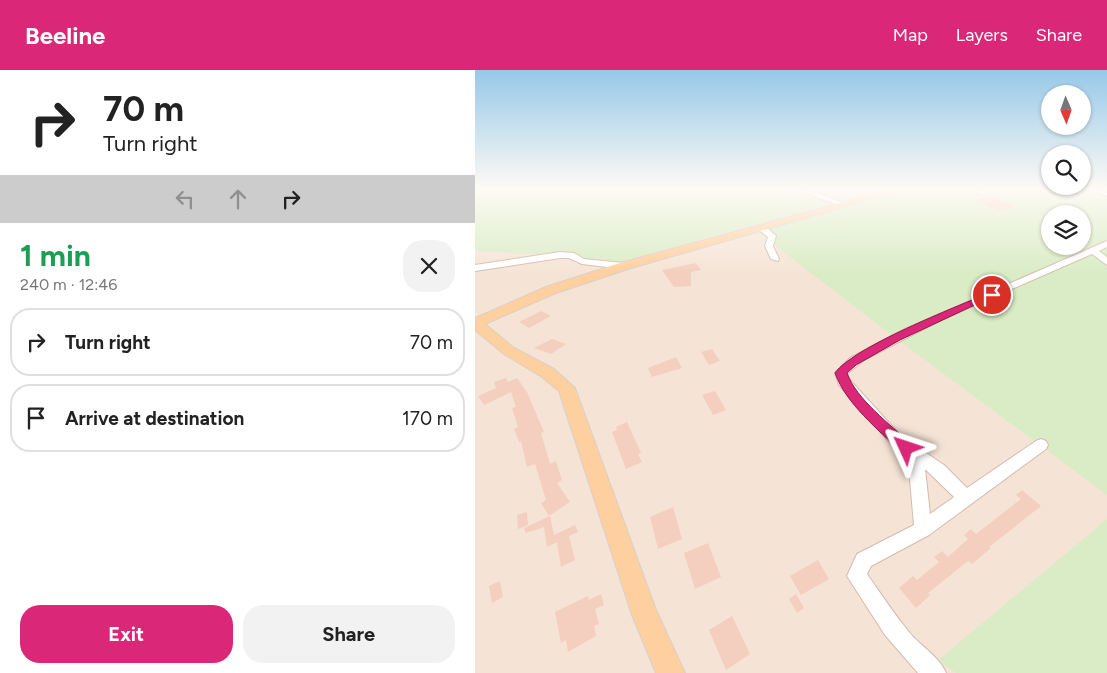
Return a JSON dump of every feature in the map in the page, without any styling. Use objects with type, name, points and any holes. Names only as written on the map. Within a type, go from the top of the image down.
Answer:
[{"type":"main road","points":[[671,673],[629,569],[567,388],[549,373],[509,350],[475,323],[551,290],[624,266],[795,217]]},
{"type":"street","points":[[761,227],[772,236],[769,246],[775,259]]},
{"type":"street","points":[[967,499],[938,470],[916,456],[883,427],[841,376],[844,368],[905,334],[1107,244]]},
{"type":"street","points":[[1093,250],[1107,262]]},
{"type":"street","points":[[475,268],[566,255],[582,261],[624,266]]},
{"type":"street","points":[[935,673],[923,664],[891,627],[857,576],[864,560],[923,529],[946,510],[967,499],[1041,445]]},
{"type":"street","points":[[916,456],[923,529]]},
{"type":"shaded area","points":[[475,217],[1041,217],[1041,255],[1091,255],[1091,217],[1107,217],[1107,673],[475,673]]},
{"type":"green space","points":[[475,217],[782,217],[615,263],[601,258],[586,259],[569,252],[539,254],[475,251]]},
{"type":"green space","points":[[798,217],[1041,217],[1041,255],[1091,255],[1091,217],[1107,217],[1107,495],[894,337],[754,229]]},
{"type":"green space","points":[[1107,519],[1107,673],[956,673],[938,660]]},
{"type":"building","points":[[696,263],[701,270],[691,272],[691,286],[674,287],[662,270]]},
{"type":"building","points":[[541,311],[551,316],[529,328],[519,322]]},
{"type":"building","points":[[552,339],[566,344],[551,354],[534,348]]},
{"type":"building","points":[[712,349],[720,361],[709,365],[701,352]]},
{"type":"building","points":[[676,357],[682,368],[652,377],[648,368]]},
{"type":"building","points":[[506,378],[508,382],[517,378],[527,392],[544,432],[541,433],[550,464],[556,461],[562,480],[557,483],[570,502],[549,516],[541,503],[546,500],[535,464],[527,467],[521,441],[519,442],[514,429],[518,427],[512,408],[516,407],[511,392],[484,405],[478,396],[496,388],[494,382]]},
{"type":"building","points":[[715,391],[726,410],[713,415],[702,395]]},
{"type":"building","points":[[627,422],[641,453],[638,454],[642,462],[626,469],[612,432],[617,430],[616,427]]},
{"type":"building","points":[[1022,490],[1041,506],[989,547],[991,548],[972,564],[968,561],[928,593],[930,595],[916,608],[899,588],[913,576],[917,580],[939,562],[934,557],[942,551],[948,557],[968,539],[964,535],[971,529],[976,534],[1021,499],[1016,495]]},
{"type":"building","points":[[673,507],[682,539],[658,549],[650,517]]},
{"type":"building","points":[[527,512],[528,525],[518,529],[517,515]]},
{"type":"building","points":[[550,516],[554,535],[575,525],[578,532],[569,536],[575,560],[561,567],[557,542],[547,547],[544,527],[526,533],[524,528]]},
{"type":"building","points":[[708,543],[721,577],[695,589],[684,553]]},
{"type":"building","points":[[818,560],[829,579],[801,595],[790,576]]},
{"type":"building","points":[[500,581],[503,597],[492,603],[489,586]]},
{"type":"building","points":[[601,594],[604,605],[595,609],[599,624],[594,626],[596,636],[568,652],[566,640],[561,643],[555,612],[588,596],[589,600]]},
{"type":"building","points":[[796,594],[804,608],[797,613],[789,599]]},
{"type":"building","points":[[732,616],[750,654],[726,670],[709,630]]},
{"type":"route","points":[[906,448],[864,406],[844,382],[841,373],[844,368],[896,338],[992,295]]}]
